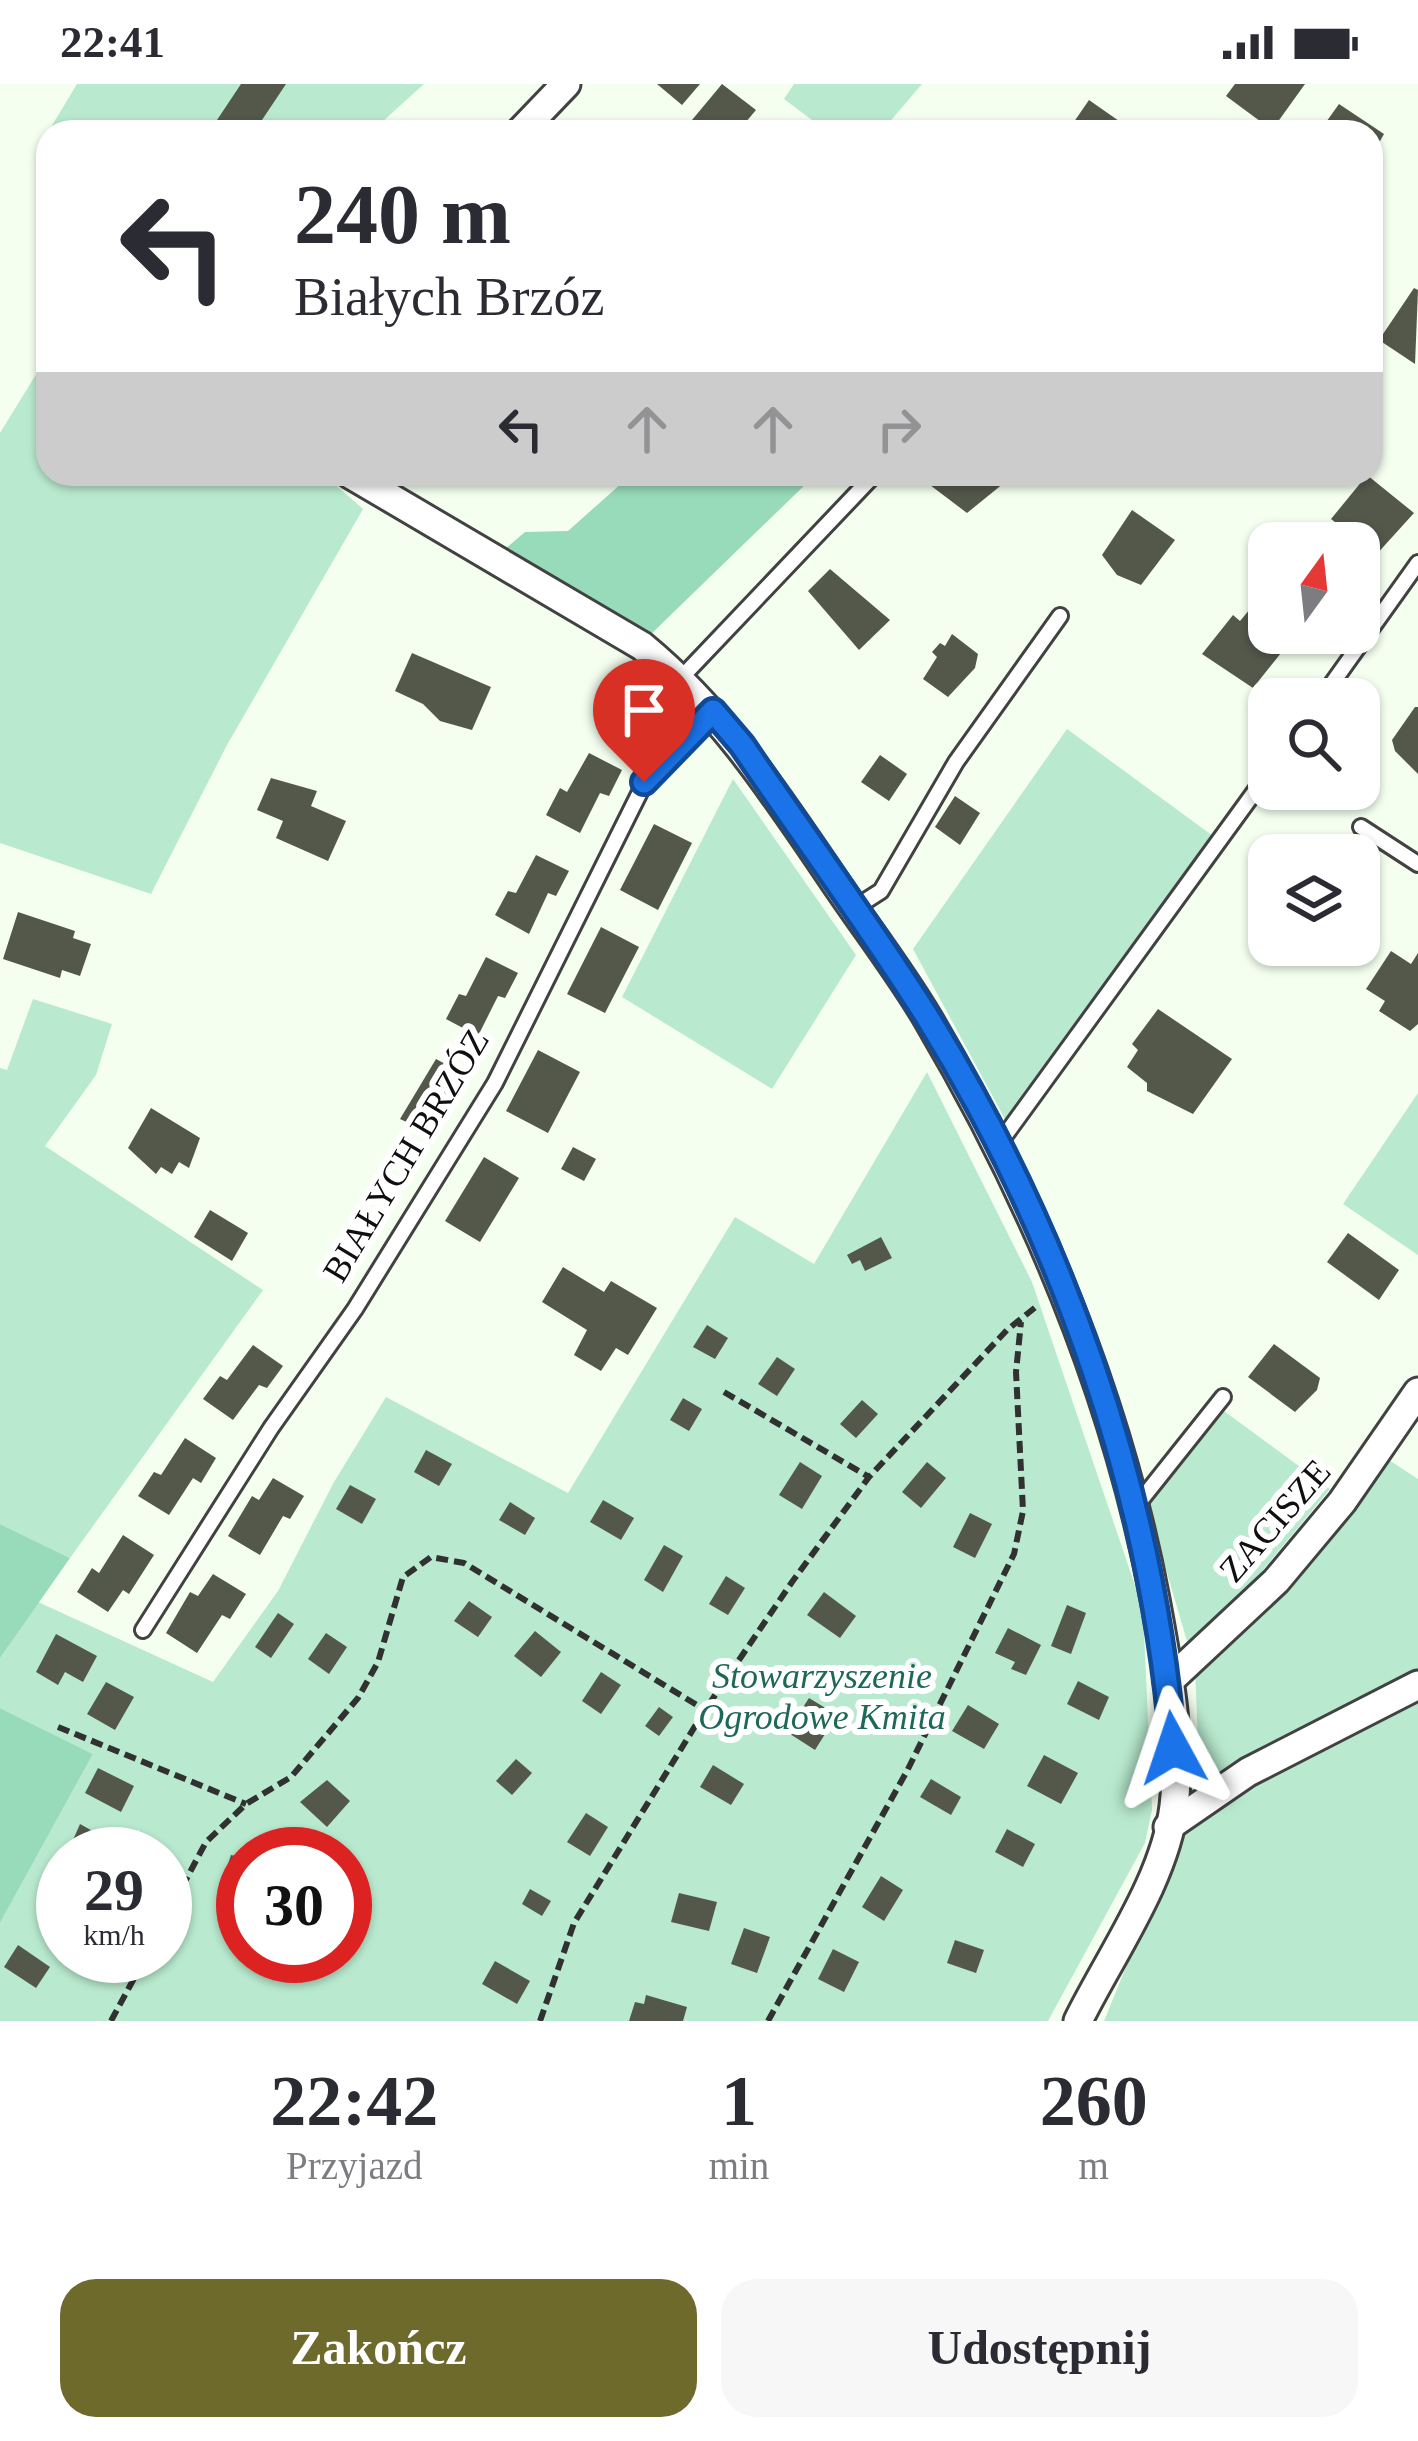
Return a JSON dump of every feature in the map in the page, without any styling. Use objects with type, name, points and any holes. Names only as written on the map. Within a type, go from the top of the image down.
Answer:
[{"type":"street","points":[[532,120],[566,84]]},
{"type":"street","points":[[370,486],[643,646],[713,711],[926,1016],[998,1145],[1063,1286],[1137,1505],[1168,1682],[1174,1788],[1168,1827],[1152,1876],[1078,2021]]},
{"type":"street","name":"ZACISZE","points":[[1168,1682],[1276,1581],[1342,1502],[1418,1392]]},
{"type":"street","points":[[1168,1827],[1248,1772],[1418,1685]]},
{"type":"lane","points":[[681,678],[863,486]]},
{"type":"lane","points":[[1336,678],[1418,563]]},
{"type":"lane","points":[[854,909],[881,891],[956,762],[1060,616]]},
{"type":"lane","name":"BIAŁYCH BRZÓZ","points":[[142,1630],[271,1428],[355,1310],[495,1083],[644,782],[713,711]]},
{"type":"lane","points":[[998,1145],[1248,801]]},
{"type":"lane","points":[[1360,827],[1418,864]]},
{"type":"lane","points":[[1137,1505],[1223,1397]]},
{"type":"path","points":[[541,2021],[574,1923],[705,1710],[869,1477],[1021,1318],[1039,1305]]},
{"type":"path","points":[[768,2021],[908,1771],[1014,1554],[1023,1511],[1016,1372],[1021,1318]]},
{"type":"path","points":[[724,1393],[869,1477]]},
{"type":"path","points":[[192,1868],[206,1842],[246,1804],[291,1777],[358,1698],[378,1661],[403,1576],[431,1557],[464,1563],[705,1710]]},
{"type":"path","points":[[58,1727],[246,1804]]},
{"type":"path","points":[[111,2021],[131,1983]]},
{"type":"green space","points":[[77,84],[424,84],[384,120],[55,120]]},
{"type":"green space","points":[[794,84],[922,84],[891,120],[812,120],[784,99]]},
{"type":"green space","points":[[36,374],[36,486],[337,486],[363,509],[227,745],[151,894],[0,843],[0,433]]},
{"type":"green space","points":[[619,486],[804,486],[648,637],[504,550],[525,532],[568,531]]},
{"type":"green space","points":[[1067,729],[1213,836],[1006,1121],[913,949]]},
{"type":"green space","points":[[733,779],[856,955],[772,1089],[622,997]]},
{"type":"green space","points":[[33,999],[112,1024],[96,1075],[45,1146],[263,1290],[70,1558],[0,1524],[0,1068],[7,1070]]},
{"type":"green space","name":"Stowarzyszenie Ogrodowe Kmita","points":[[927,1072],[1032,1282],[1143,1609],[1152,1810],[1145,1843],[1048,2021],[0,2021],[0,1923],[36,1858],[36,1983],[192,1983],[192,1827],[53,1827],[93,1754],[0,1708],[0,1658],[38,1602],[213,1682],[278,1591],[334,1482],[386,1397],[568,1493],[735,1217],[814,1264]]},
{"type":"green space","points":[[1418,1093],[1418,1255],[1343,1204]]},
{"type":"green space","points":[[1224,1411],[1330,1489],[1215,1628],[1187,1641],[1146,1502]]},
{"type":"green space","points":[[1389,1460],[1418,1479],[1418,2021],[1104,2021],[1186,1820],[1198,1746],[1195,1665],[1296,1571]]},
{"type":"green space","points":[[0,1524],[70,1558],[0,1658]]},
{"type":"green space","points":[[0,1708],[93,1754],[53,1827],[36,1827],[36,1858],[0,1923]]},
{"type":"building","points":[[241,84],[286,84],[262,120],[217,120]]},
{"type":"building","points":[[657,84],[700,84],[682,105]]},
{"type":"building","points":[[722,84],[756,110],[748,120],[692,120]]},
{"type":"building","points":[[1235,84],[1305,84],[1279,120],[1258,120],[1226,96]]},
{"type":"building","points":[[1089,100],[1118,120],[1075,120]]},
{"type":"building","points":[[1339,104],[1363,120],[1328,120]]},
{"type":"building","points":[[1414,288],[1418,290],[1415,364],[1383,343],[1383,334]]},
{"type":"building","points":[[931,486],[1000,486],[967,513]]},
{"type":"building","points":[[1358,486],[1381,486],[1414,513],[1380,550],[1380,522],[1331,519]]},
{"type":"building","points":[[1132,510],[1175,540],[1141,585],[1117,575],[1102,555]]},
{"type":"building","points":[[830,569],[890,620],[859,650],[808,591]]},
{"type":"building","points":[[1248,611],[1248,654],[1280,654],[1261,678],[1248,678],[1248,685],[1202,654],[1233,615],[1240,621]]},
{"type":"building","points":[[952,634],[978,654],[975,668],[948,697],[923,679],[937,657],[932,652],[940,643],[945,646]]},
{"type":"building","points":[[412,653],[491,687],[472,730],[440,721],[423,704],[395,691]]},
{"type":"building","points":[[1415,707],[1418,774],[1395,751],[1392,740]]},
{"type":"building","points":[[589,753],[622,770],[609,796],[600,793],[580,833],[546,815],[560,788],[567,792]]},
{"type":"building","points":[[880,755],[907,774],[889,801],[861,782]]},
{"type":"building","points":[[271,778],[317,791],[311,806],[346,821],[328,861],[276,838],[283,821],[257,810]]},
{"type":"building","points":[[955,796],[980,813],[960,845],[935,827]]},
{"type":"building","points":[[654,824],[692,843],[658,910],[620,890]]},
{"type":"building","points":[[536,855],[569,871],[556,896],[548,893],[529,934],[495,915],[508,891],[516,893]]},
{"type":"building","points":[[18,912],[75,931],[73,938],[91,944],[80,976],[62,970],[60,978],[3,959]]},
{"type":"building","points":[[601,927],[639,947],[605,1013],[567,994]]},
{"type":"building","points":[[1391,951],[1411,964],[1418,953],[1418,1024],[1410,1031],[1379,1011],[1385,1001],[1366,989]]},
{"type":"building","points":[[486,957],[518,973],[505,998],[498,996],[478,1036],[446,1019],[459,994],[466,996]]},
{"type":"building","points":[[1158,1009],[1232,1059],[1193,1114],[1147,1091],[1147,1083],[1127,1067],[1138,1050],[1132,1044]]},
{"type":"building","points":[[538,1050],[580,1072],[548,1133],[506,1111]]},
{"type":"building","points":[[436,1059],[466,1075],[430,1133],[400,1119]]},
{"type":"building","points":[[151,1108],[200,1138],[189,1168],[179,1162],[172,1174],[161,1167],[156,1174],[128,1148]]},
{"type":"building","points":[[573,1147],[596,1159],[584,1181],[561,1169]]},
{"type":"building","points":[[484,1157],[519,1178],[480,1242],[445,1221]]},
{"type":"building","points":[[210,1210],[248,1233],[232,1261],[194,1237]]},
{"type":"building","points":[[1348,1233],[1399,1270],[1379,1300],[1327,1262]]},
{"type":"building","points":[[881,1237],[892,1258],[865,1271],[860,1260],[852,1264],[847,1255]]},
{"type":"building","points":[[563,1267],[604,1292],[611,1281],[657,1308],[628,1355],[616,1348],[601,1371],[574,1355],[587,1330],[542,1302]]},
{"type":"building","points":[[707,1325],[728,1338],[715,1359],[693,1347]]},
{"type":"building","points":[[1274,1344],[1320,1378],[1317,1390],[1295,1412],[1248,1377]]},
{"type":"building","points":[[253,1345],[283,1366],[267,1388],[259,1385],[233,1420],[203,1399],[220,1376],[227,1380]]},
{"type":"building","points":[[777,1357],[795,1369],[777,1396],[758,1384]]},
{"type":"building","points":[[683,1398],[702,1409],[689,1431],[670,1420]]},
{"type":"building","points":[[862,1400],[878,1414],[856,1438],[840,1424]]},
{"type":"building","points":[[185,1438],[216,1458],[201,1483],[193,1478],[169,1515],[138,1496],[154,1472],[161,1475]]},
{"type":"building","points":[[426,1450],[452,1464],[439,1486],[414,1472]]},
{"type":"building","points":[[800,1462],[822,1476],[802,1509],[779,1495]]},
{"type":"building","points":[[927,1462],[946,1478],[921,1508],[902,1492]]},
{"type":"building","points":[[273,1478],[304,1496],[290,1519],[283,1516],[260,1555],[228,1536],[252,1496],[259,1500]]},
{"type":"building","points":[[350,1485],[376,1499],[362,1524],[336,1509]]},
{"type":"building","points":[[603,1500],[634,1518],[621,1540],[590,1522]]},
{"type":"building","points":[[510,1502],[535,1518],[525,1535],[499,1520]]},
{"type":"building","points":[[970,1513],[992,1524],[975,1558],[953,1547]]},
{"type":"building","points":[[123,1535],[154,1555],[129,1594],[123,1590],[108,1612],[77,1592],[92,1568],[99,1573]]},
{"type":"building","points":[[664,1545],[683,1556],[663,1592],[644,1580]]},
{"type":"building","points":[[213,1574],[246,1594],[230,1619],[222,1615],[197,1653],[166,1633],[190,1592],[198,1596]]},
{"type":"building","points":[[726,1576],[745,1588],[728,1615],[709,1604]]},
{"type":"building","points":[[824,1592],[856,1616],[840,1638],[807,1615]]},
{"type":"building","points":[[469,1601],[492,1617],[478,1637],[454,1621]]},
{"type":"building","points":[[1067,1605],[1086,1613],[1071,1654],[1051,1646]]},
{"type":"building","points":[[278,1613],[294,1624],[271,1658],[255,1647]]},
{"type":"building","points":[[1008,1628],[1041,1645],[1026,1675],[1011,1669],[1015,1662],[995,1653]]},
{"type":"building","points":[[535,1631],[561,1652],[541,1677],[514,1656]]},
{"type":"building","points":[[326,1633],[347,1647],[329,1674],[308,1659]]},
{"type":"building","points":[[56,1634],[97,1656],[83,1682],[65,1672],[58,1685],[36,1672]]},
{"type":"building","points":[[601,1672],[621,1685],[601,1714],[582,1701]]},
{"type":"building","points":[[1078,1681],[1109,1697],[1099,1720],[1067,1704]]},
{"type":"building","points":[[106,1682],[134,1697],[115,1730],[87,1714]]},
{"type":"building","points":[[809,1698],[837,1715],[815,1750],[787,1732]]},
{"type":"building","points":[[875,1702],[895,1713],[886,1727],[867,1716]]},
{"type":"building","points":[[968,1705],[999,1724],[984,1749],[952,1731]]},
{"type":"building","points":[[659,1707],[673,1717],[659,1736],[645,1726]]},
{"type":"building","points":[[1044,1755],[1078,1773],[1061,1804],[1027,1786]]},
{"type":"building","points":[[516,1759],[532,1773],[512,1795],[496,1781]]},
{"type":"building","points":[[713,1765],[744,1784],[731,1805],[700,1787]]},
{"type":"building","points":[[98,1768],[134,1786],[121,1812],[85,1793]]},
{"type":"building","points":[[931,1779],[961,1797],[951,1815],[920,1797]]},
{"type":"building","points":[[327,1780],[350,1801],[327,1827],[300,1802]]},
{"type":"building","points":[[586,1813],[608,1827],[590,1856],[567,1842]]},
{"type":"building","points":[[1007,1829],[1035,1844],[1023,1867],[995,1852]]},
{"type":"building","points":[[881,1876],[903,1890],[884,1921],[862,1907]]},
{"type":"building","points":[[530,1889],[551,1901],[542,1916],[522,1904]]},
{"type":"building","points":[[679,1893],[717,1902],[709,1931],[671,1922]]},
{"type":"building","points":[[744,1928],[770,1937],[757,1973],[731,1964]]},
{"type":"building","points":[[955,1940],[984,1950],[976,1973],[947,1963]]},
{"type":"building","points":[[18,1945],[36,1957],[39,1983],[36,1988],[4,1967]]},
{"type":"building","points":[[833,1949],[859,1962],[844,1992],[818,1979]]},
{"type":"building","points":[[495,1961],[530,1981],[517,2004],[482,1984]]},
{"type":"building","points":[[646,1995],[687,2007],[683,2021],[629,2021],[635,2002],[644,2004]]},
{"type":"route","points":[[644,782],[713,711],[742,745],[926,1016],[998,1145],[1063,1286],[1137,1505],[1160,1627],[1173,1748]]}]
